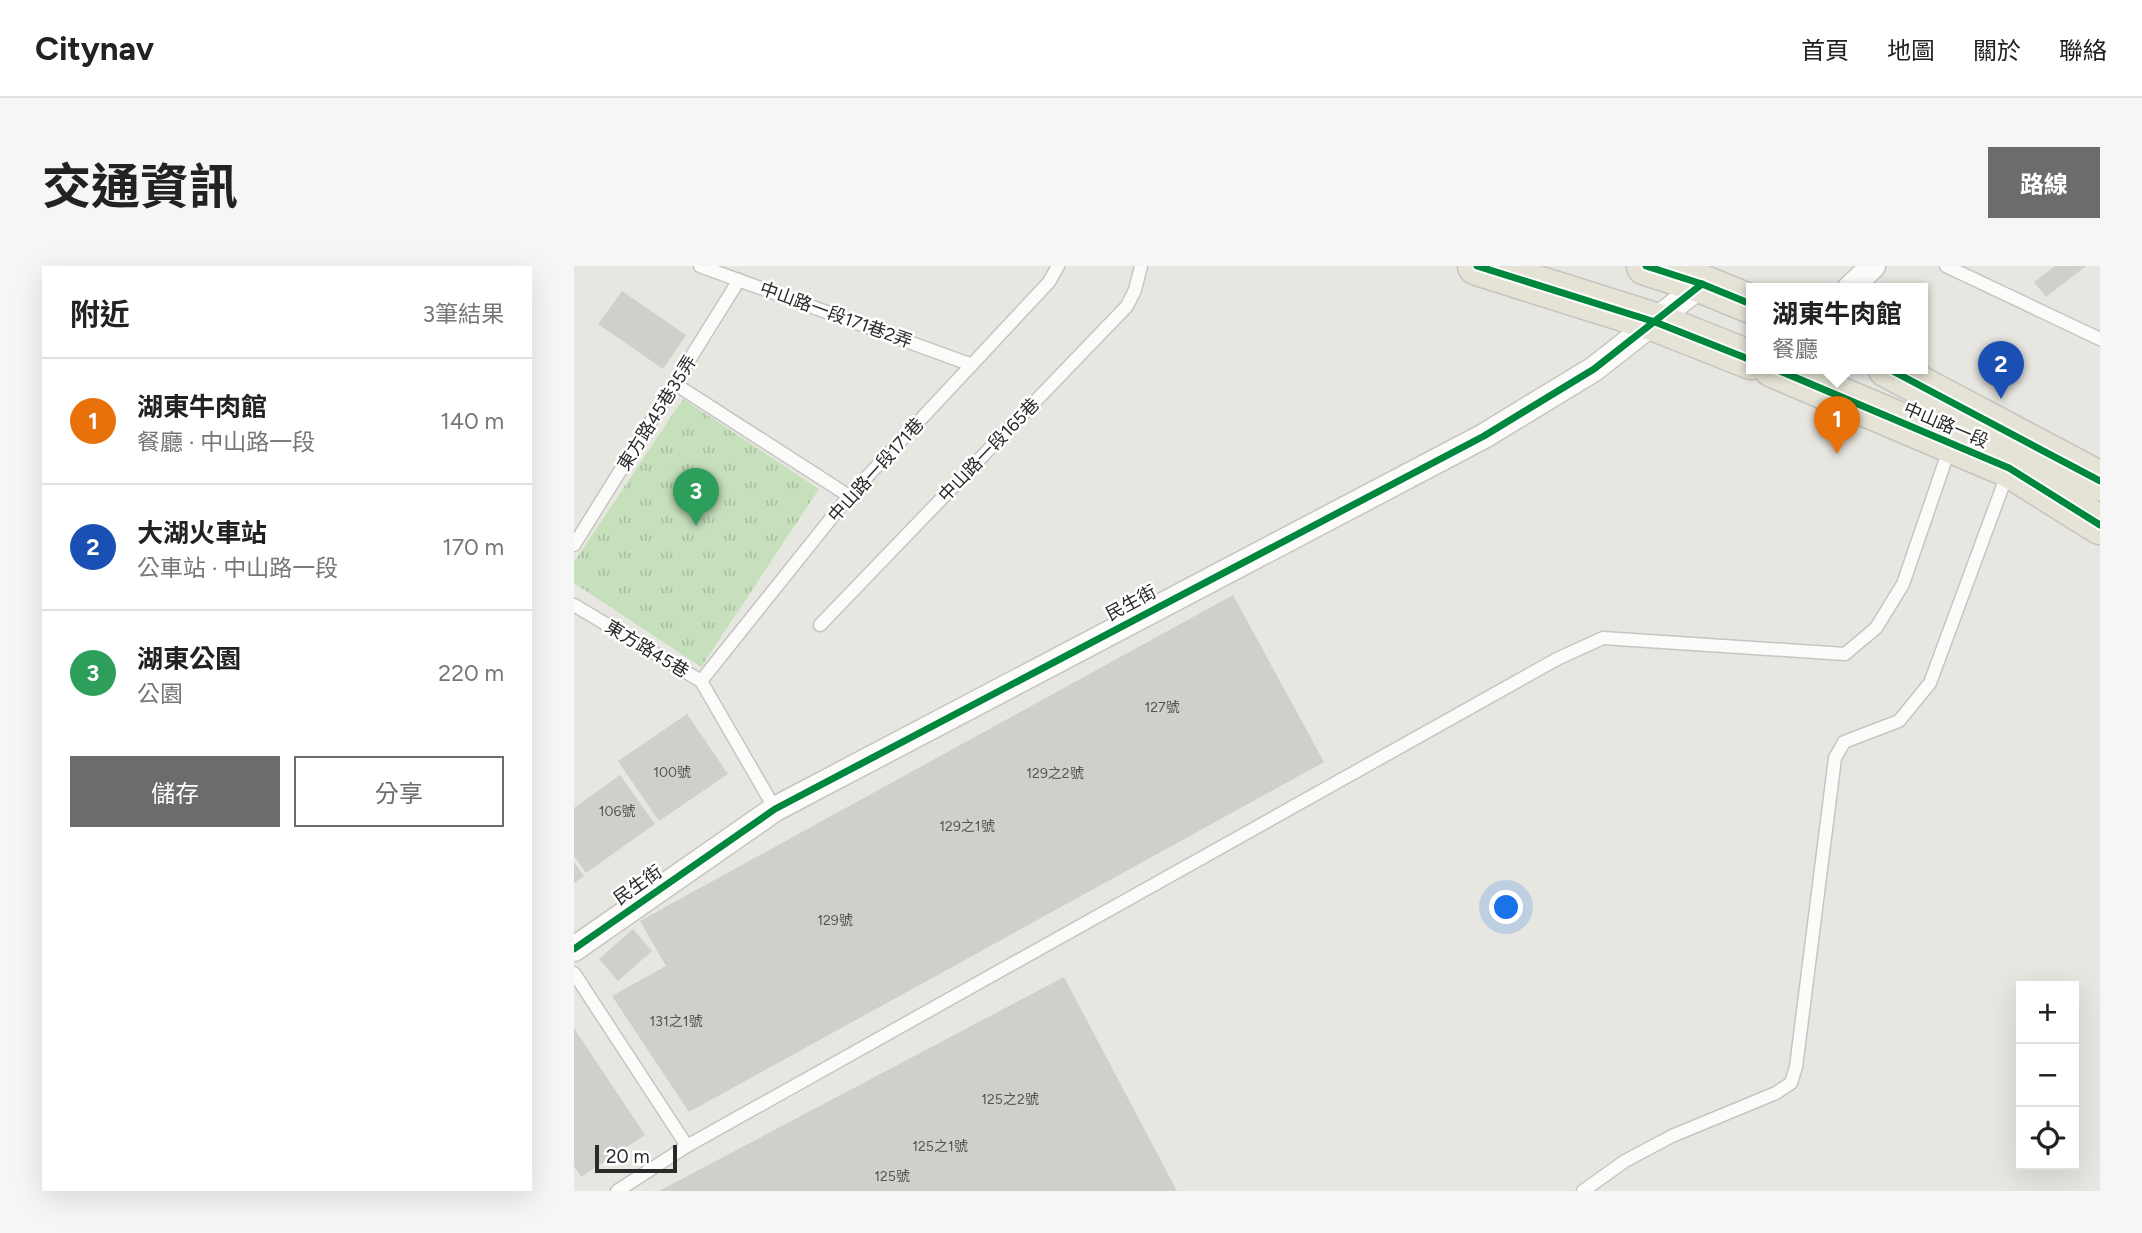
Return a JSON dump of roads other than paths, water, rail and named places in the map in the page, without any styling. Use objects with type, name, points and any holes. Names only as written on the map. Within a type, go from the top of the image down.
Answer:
[{"type":"main road","points":[[1477,266],[1655,322],[1746,358]]},
{"type":"main road","points":[[1646,266],[1746,302]]},
{"type":"main road","name":"中山路一段","points":[[1793,374],[2009,468],[2100,525]]},
{"type":"main road","name":"中山路一段","points":[[1898,374],[2100,481]]},
{"type":"street","points":[[1855,283],[1873,266]]},
{"type":"street","name":"民生街","points":[[574,949],[775,809],[1484,436],[1594,369],[1702,284]]},
{"type":"lane","name":"中山路一段171巷2弄","points":[[701,266],[972,365]]},
{"type":"lane","name":"中山路一段171巷","points":[[701,681],[849,496],[1049,282],[1058,266]]},
{"type":"lane","name":"中山路一段165巷","points":[[820,625],[1127,306],[1135,290],[1141,266]]},
{"type":"lane","points":[[1946,266],[2100,339]]},
{"type":"lane","name":"東方路45巷35弄","points":[[574,545],[739,280]]},
{"type":"lane","points":[[675,384],[849,496]]},
{"type":"lane","points":[[617,1191],[687,1146],[1545,666],[1603,638],[1845,654],[1876,628],[1903,584],[1951,444]]},
{"type":"lane","points":[[1583,1191],[1625,1161],[1672,1136],[1776,1093],[1791,1083],[1797,1067],[1835,758],[1844,742],[1899,721],[1930,683],[2009,468]]},
{"type":"lane","name":"東方路45巷","points":[[574,605],[701,681],[775,809]]},
{"type":"lane","points":[[574,973],[687,1146]]},
{"type":"place","name":"大湖火車站","points":[[2001,399]]},
{"type":"place","name":"湖東牛肉館","points":[[1837,454]]},
{"type":"place","name":"湖東公園","points":[[696,526]]}]
